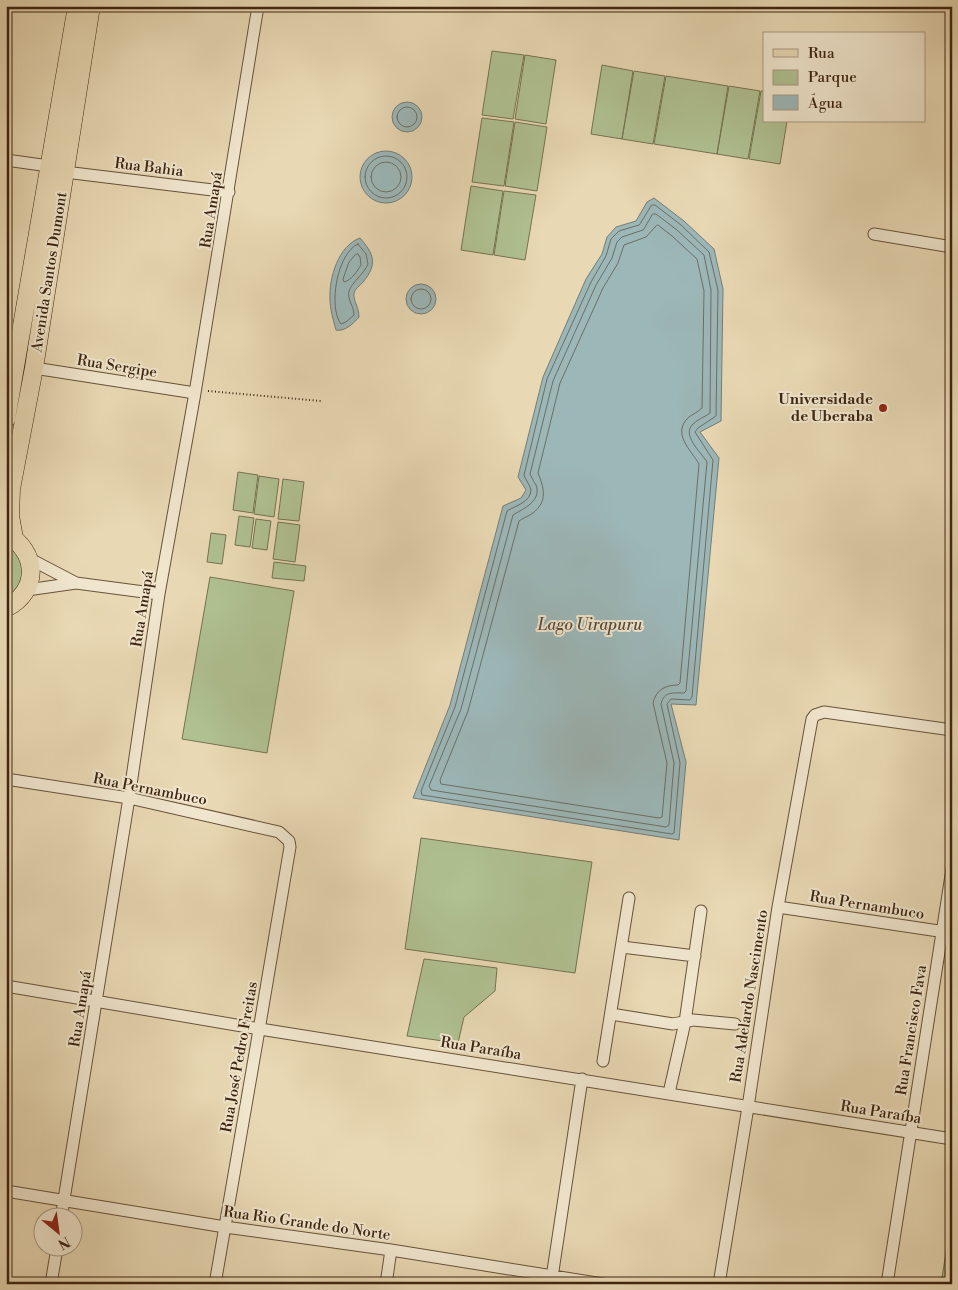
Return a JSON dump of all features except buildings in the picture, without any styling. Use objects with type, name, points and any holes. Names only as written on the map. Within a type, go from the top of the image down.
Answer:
[{"type":"main road","name":"Avenida Santos Dumont","points":[[30,559],[24,548],[10,536],[11,489],[34,368],[77,6]]},
{"type":"main road","name":"Avenida Santos Dumont","points":[[6,419],[11,367],[57,169],[91,6]]},
{"type":"main road","points":[[8,608],[28,590],[31,574],[30,559]]},
{"type":"street","name":"Rua Amapá","points":[[63,1208],[129,798],[159,594],[229,192],[258,6]]},
{"type":"street","name":"Rua Bahia","points":[[6,160],[57,169],[229,192]]},
{"type":"street","points":[[874,234],[952,247]]},
{"type":"street","name":"Rua Sergipe","points":[[34,368],[195,393]]},
{"type":"street","points":[[30,559],[76,583]]},
{"type":"street","points":[[28,590],[76,583],[159,594]]},
{"type":"street","name":"Rua Adelardo Nascimento","points":[[719,1284],[778,907],[810,724],[815,715],[824,712],[952,730]]},
{"type":"street","name":"Rua Pernambuco","points":[[6,779],[129,798],[280,832],[285,836]]},
{"type":"street","name":"Rua José Pedro Freitas","points":[[215,1284],[290,847],[289,841],[285,836]]},
{"type":"street","name":"Rua Francisco Fava","points":[[887,1284],[946,932],[952,869]]},
{"type":"street","points":[[603,1061],[629,898]]},
{"type":"street","name":"Rua Pernambuco","points":[[778,907],[946,932]]},
{"type":"street","points":[[669,1093],[685,1022],[701,911]]},
{"type":"street","points":[[622,947],[695,956]]},
{"type":"street","name":"Rua Paraíba","points":[[6,986],[260,1029],[952,1139]]},
{"type":"street","points":[[611,1014],[661,1023],[703,1020],[735,1024]]},
{"type":"street","points":[[552,1280],[582,1079]]},
{"type":"street","name":"Rua Rio Grande do Norte","points":[[6,1191],[225,1227],[391,1250],[552,1280],[603,1284]]},
{"type":"street","points":[[386,1284],[391,1250]]},
{"type":"street","points":[[51,1284],[55,1258]]},
{"type":"path","points":[[195,393],[209,391],[321,401]]},
{"type":"green space","points":[[492,51],[524,55],[513,119],[482,115]]},
{"type":"green space","points":[[525,55],[556,60],[546,124],[515,119]]},
{"type":"green space","points":[[602,65],[633,71],[622,139],[591,134]]},
{"type":"green space","points":[[634,71],[665,76],[653,144],[622,139]]},
{"type":"green space","points":[[666,76],[728,86],[717,154],[654,144]]},
{"type":"green space","points":[[729,86],[760,91],[748,159],[717,154]]},
{"type":"green space","points":[[761,91],[763,91],[763,122],[787,122],[780,164],[749,159]]},
{"type":"green space","points":[[482,118],[514,122],[504,186],[472,182]]},
{"type":"green space","points":[[515,122],[547,127],[537,191],[505,186]]},
{"type":"green space","points":[[471,186],[503,191],[493,255],[461,250]]},
{"type":"green space","points":[[504,191],[536,195],[525,260],[494,255]]},
{"type":"green space","points":[[238,472],[258,475],[253,513],[233,510]]},
{"type":"green space","points":[[259,476],[279,479],[274,517],[254,514]]},
{"type":"green space","points":[[283,479],[304,482],[299,521],[278,519]]},
{"type":"green space","points":[[239,516],[254,518],[250,547],[235,545]]},
{"type":"green space","points":[[256,519],[271,521],[267,550],[252,548]]},
{"type":"green space","points":[[278,522],[300,525],[295,562],[273,559]]},
{"type":"green space","points":[[211,533],[226,535],[222,564],[207,562]]},
{"type":"green space","points":[[6,539],[27,564],[22,589],[6,601]]},
{"type":"green space","points":[[274,562],[306,566],[304,581],[272,578]]},
{"type":"green space","points":[[210,577],[294,591],[267,753],[182,739]]},
{"type":"green space","points":[[421,838],[592,862],[575,973],[405,949]]},
{"type":"green space","points":[[424,959],[497,968],[495,991],[464,1017],[458,1043],[407,1036]]},
{"type":"green space","points":[[952,1215],[952,1284],[941,1284]]},
{"type":"water","points":[[407,102],[418,106],[422,117],[418,128],[407,132],[396,128],[392,117],[396,106]]},
{"type":"water","points":[[381,151],[391,151],[400,155],[408,163],[412,177],[408,191],[400,199],[391,203],[381,203],[372,199],[364,191],[360,182],[360,172],[364,163],[372,155]]},
{"type":"water","name":"Lago Uirapuru","points":[[654,198],[684,221],[714,249],[723,289],[721,421],[700,432],[719,458],[696,705],[671,704],[686,762],[679,840],[413,798],[450,705],[503,506],[521,498],[526,490],[518,477],[543,377],[586,279],[602,254],[607,237],[616,227],[636,221],[647,202]]},
{"type":"water","points":[[360,238],[371,254],[372,264],[368,276],[354,292],[359,317],[346,328],[336,330],[330,303],[333,273],[346,248]]},
{"type":"water","points":[[421,284],[432,288],[436,299],[432,310],[421,314],[410,310],[406,299],[410,288]]},
{"type":"place","name":"Universidade de Uberaba","points":[[883,408]]}]
